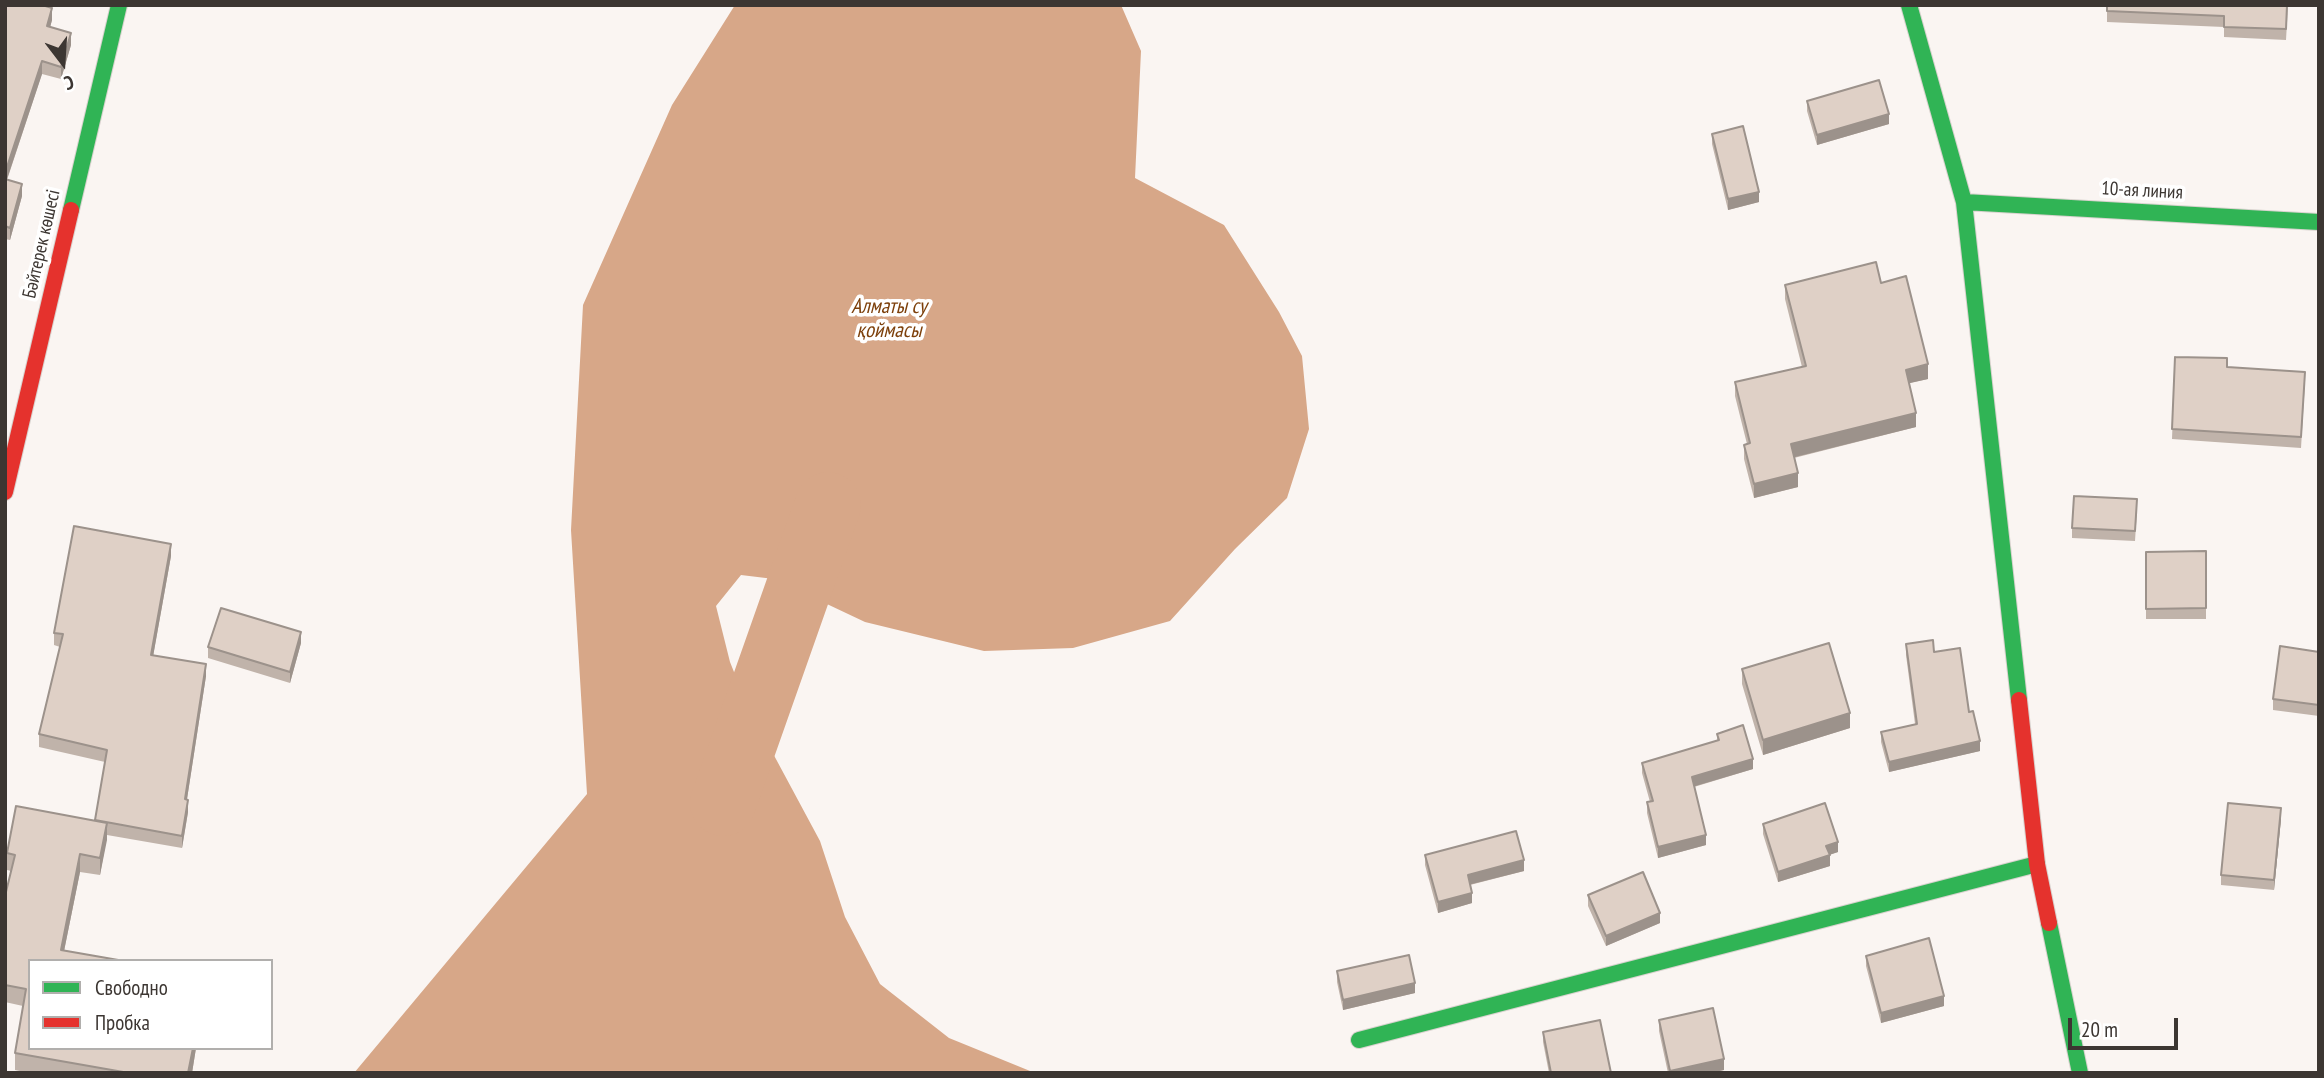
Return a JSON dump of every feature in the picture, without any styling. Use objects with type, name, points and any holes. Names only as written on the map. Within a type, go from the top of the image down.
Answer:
[{"type":"street","name":"Бәйтерек көшесі","points":[[5,492],[119,5]]},
{"type":"street","points":[[1909,5],[1964,202],[2037,864],[2080,1073]]},
{"type":"street","name":"10-ая линия","points":[[1964,202],[2319,222]]},
{"type":"street","points":[[1359,1040],[2037,864]]},
{"type":"water","name":"Алматы су қоймасы","points":[[735,5],[1121,5],[1141,51],[1135,178],[1224,225],[1279,312],[1302,356],[1309,429],[1287,498],[1235,549],[1170,621],[1073,648],[984,651],[865,622],[774,579],[741,575],[716,606],[730,662],[748,707],[820,841],[845,917],[880,984],[949,1038],[1035,1073],[354,1073],[587,794],[571,530],[583,305],[672,105]]},
{"type":"building","points":[[5,5],[42,5],[52,8],[47,26],[71,33],[61,67],[42,61],[5,173]]},
{"type":"building","points":[[2107,5],[2287,5],[2286,29],[2224,27],[2224,16],[2107,11]]},
{"type":"building","points":[[1879,80],[1889,114],[1817,135],[1807,101]]},
{"type":"building","points":[[1743,126],[1759,192],[1728,199],[1712,134]]},
{"type":"building","points":[[5,179],[22,184],[10,228],[5,226]]},
{"type":"building","points":[[1876,262],[1881,283],[1906,276],[1928,364],[1906,370],[1916,413],[1791,444],[1798,473],[1754,484],[1744,445],[1750,443],[1735,382],[1806,366],[1785,285]]},
{"type":"building","points":[[2175,357],[2227,358],[2227,367],[2305,372],[2301,437],[2172,429]]},
{"type":"building","points":[[2074,496],[2137,499],[2135,531],[2072,528]]},
{"type":"building","points":[[74,526],[171,544],[151,655],[206,664],[185,799],[188,800],[182,836],[95,820],[107,750],[39,734],[63,634],[54,633]]},
{"type":"building","points":[[2206,551],[2206,608],[2146,609],[2146,552]]},
{"type":"building","points":[[221,608],[301,632],[290,672],[208,647]]},
{"type":"building","points":[[1933,640],[1934,652],[1960,648],[1969,712],[1973,711],[1980,741],[1889,762],[1881,732],[1917,724],[1906,644]]},
{"type":"building","points":[[1829,643],[1850,713],[1763,740],[1742,669]]},
{"type":"building","points":[[2280,646],[2319,652],[2319,705],[2273,699]]},
{"type":"building","points":[[1743,725],[1753,759],[1692,777],[1706,835],[1658,847],[1647,802],[1653,801],[1642,763],[1719,740],[1717,734]]},
{"type":"building","points":[[1825,803],[1838,842],[1826,846],[1830,855],[1778,872],[1763,824]]},
{"type":"building","points":[[2228,803],[2281,808],[2274,880],[2221,875]]},
{"type":"building","points":[[16,806],[107,823],[100,858],[80,854],[61,950],[113,959],[28,959],[28,1050],[193,1050],[188,1073],[129,1073],[15,1053],[26,989],[5,985],[5,896],[15,855],[7,853]]},
{"type":"building","points":[[1516,831],[1524,860],[1468,875],[1472,893],[1438,902],[1425,855]]},
{"type":"building","points":[[1643,872],[1660,913],[1606,936],[1588,895]]},
{"type":"building","points":[[1929,938],[1944,996],[1881,1013],[1866,956]]},
{"type":"building","points":[[1409,955],[1415,983],[1343,1000],[1337,971]]},
{"type":"building","points":[[1713,1008],[1724,1059],[1670,1071],[1659,1020]]},
{"type":"building","points":[[1600,1020],[1611,1073],[1551,1073],[1543,1032]]},
{"type":"waterway","points":[[723,803],[828,505]]},
{"type":"traffic: fast","points":[[71,210],[119,5]]},
{"type":"traffic: fast","points":[[1909,5],[1964,202],[2019,700]]},
{"type":"traffic: fast","points":[[1964,202],[2319,222]]},
{"type":"traffic: fast","points":[[1359,1040],[2037,864]]},
{"type":"traffic: fast","points":[[2049,923],[2080,1073]]},
{"type":"traffic: jam","points":[[5,492],[71,210]]},
{"type":"traffic: jam","points":[[2019,700],[2037,864],[2049,923]]}]
